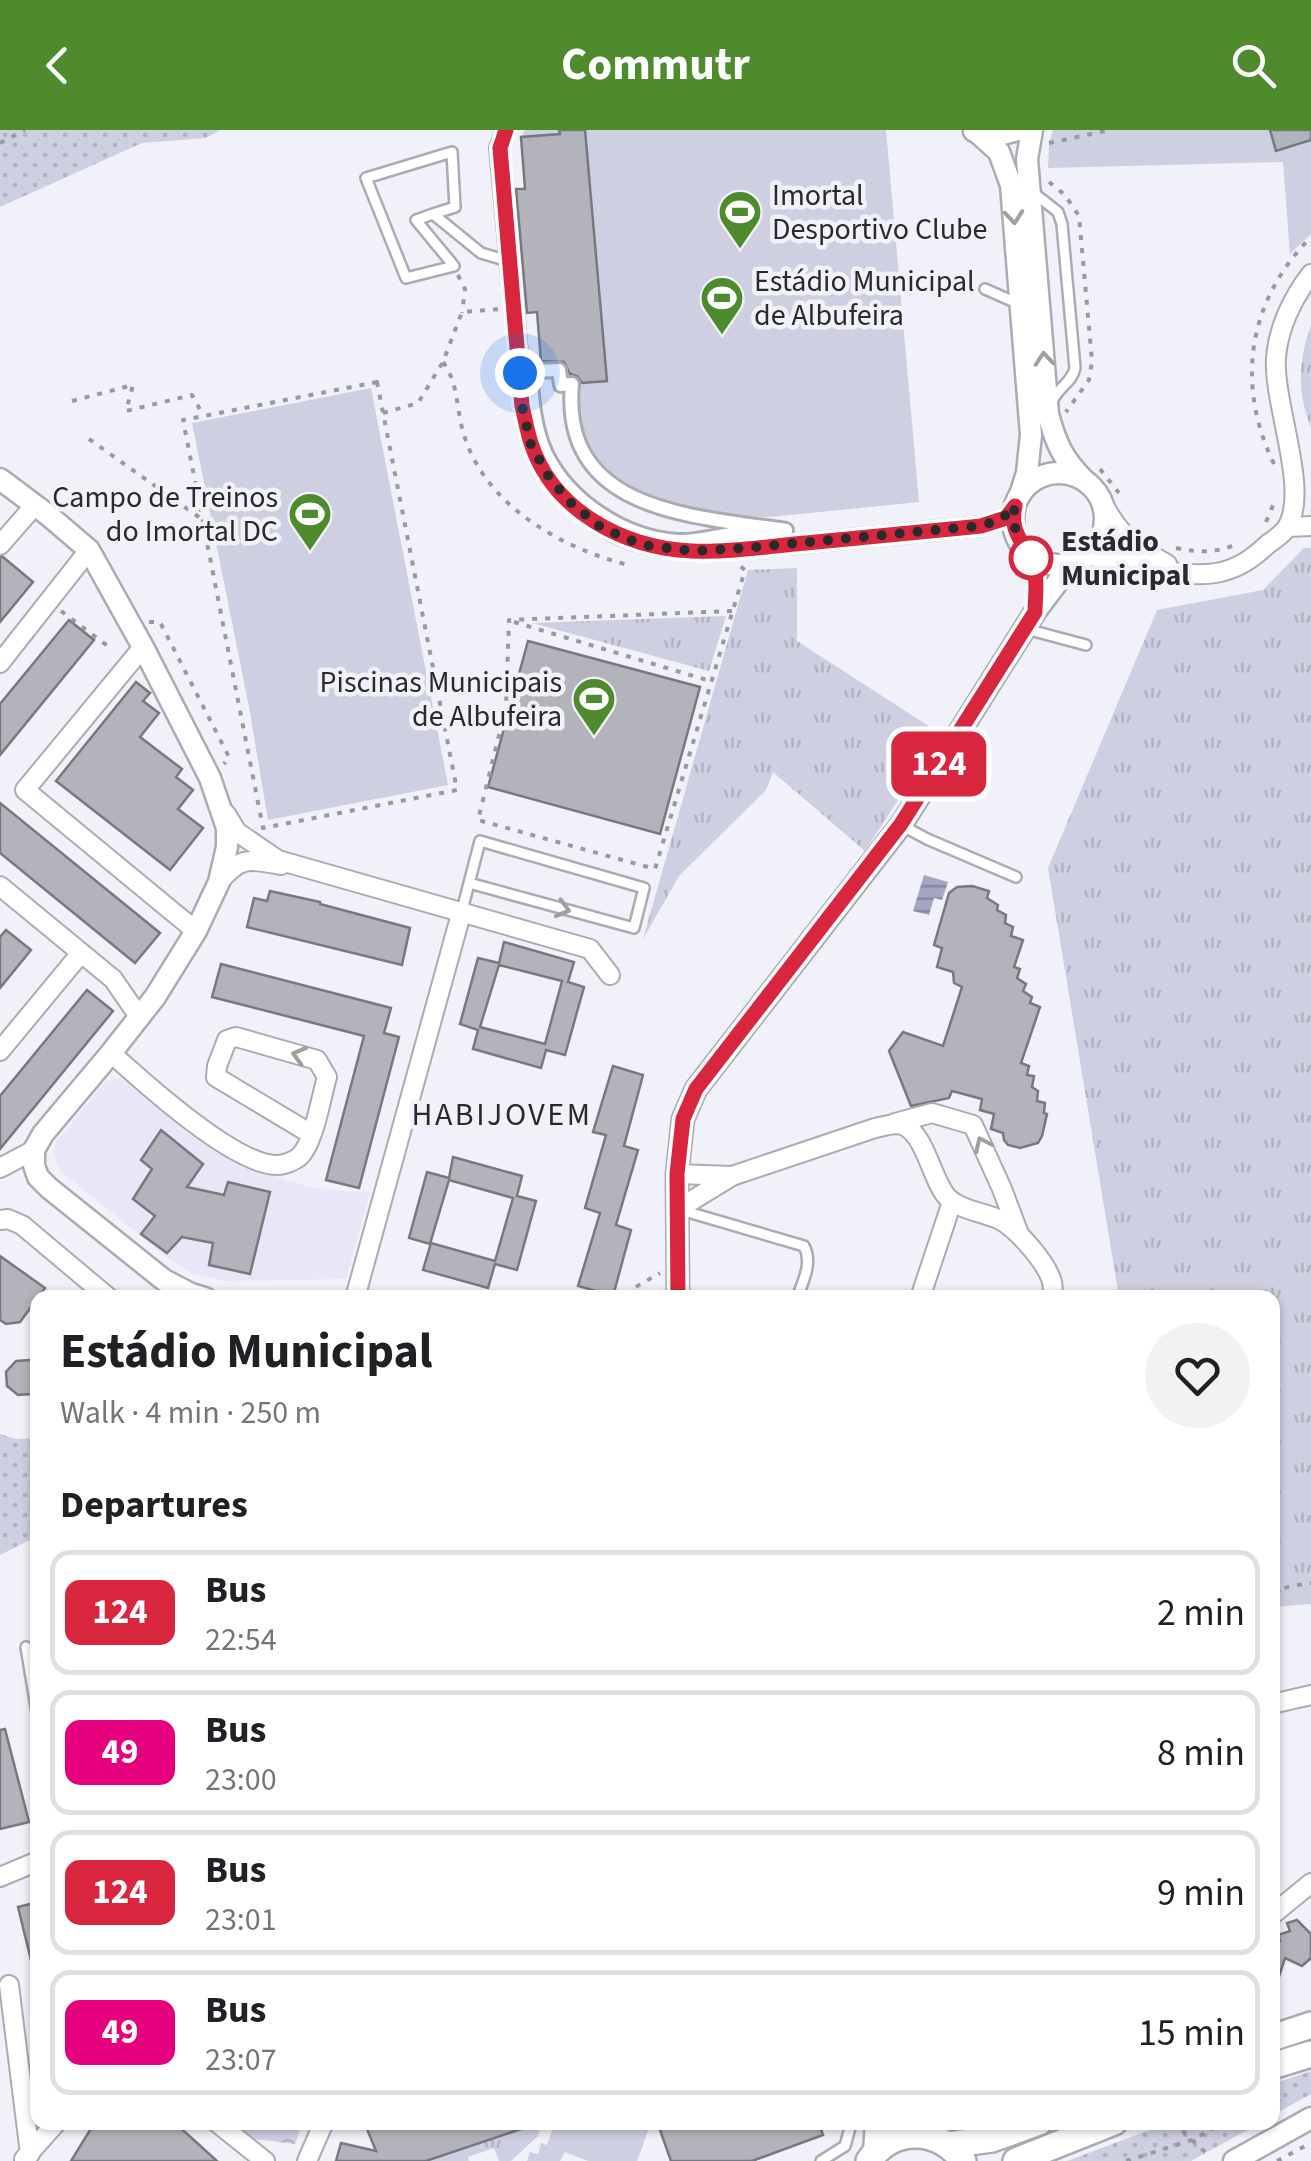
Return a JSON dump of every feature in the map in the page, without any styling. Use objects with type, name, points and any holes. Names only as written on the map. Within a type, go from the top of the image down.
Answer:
[{"type":"main road","points":[[1280,2035],[1311,2025]]},
{"type":"main road","points":[[1280,2064],[1311,2054]]},
{"type":"main road","points":[[871,2157],[892,2139],[914,2134],[946,2147],[1017,2130]]},
{"type":"main road","points":[[1016,2161],[1094,2130]]},
{"type":"street","points":[[506,130],[500,148],[522,406],[531,445],[550,479],[572,504],[602,528],[642,545],[693,551],[981,526],[1006,518],[1032,481],[1045,474],[1088,472]]},
{"type":"street","points":[[975,131],[995,136],[1018,130]]},
{"type":"street","points":[[975,131],[999,152],[1012,185],[1031,435],[1027,474],[1013,516],[1016,536],[1029,554],[1036,574],[1030,620]]},
{"type":"street","points":[[1042,138],[1027,155],[1037,180],[1059,449],[1067,462],[1088,472],[1094,487],[1113,504],[1118,530],[1136,547],[1180,572]]},
{"type":"street","points":[[1029,554],[1055,565],[1101,556],[1180,572],[1214,573],[1248,563],[1288,527],[1305,491],[1277,391],[1276,356],[1286,318],[1311,274]]},
{"type":"street","points":[[530,370],[559,370],[560,385],[572,384],[570,408],[584,457],[617,488],[671,511],[786,530],[678,541],[639,532],[602,514],[579,497],[547,455],[536,427],[530,370]]},
{"type":"street","points":[[0,479],[88,550],[210,778],[227,828],[219,882],[196,930],[140,1018],[43,1134],[34,1150],[38,1177],[49,1188],[175,1290]]},
{"type":"street","points":[[678,1290],[677,1174],[683,1119],[696,1089],[901,824],[1030,620],[1079,560],[1098,544],[1113,504]]},
{"type":"street","points":[[0,545],[35,505]]},
{"type":"street","points":[[1288,527],[1311,526]]},
{"type":"street","points":[[0,662],[88,550]]},
{"type":"street","points":[[143,647],[25,790],[196,930]]},
{"type":"street","points":[[220,805],[237,832],[278,860],[590,949],[610,976]]},
{"type":"street","points":[[219,882],[244,860],[311,871]]},
{"type":"street","points":[[0,886],[113,979],[140,1018]]},
{"type":"street","points":[[357,1290],[461,914]]},
{"type":"street","points":[[0,1051],[80,952]]},
{"type":"street","points":[[113,979],[155,997]]},
{"type":"street","points":[[111,1054],[211,1135],[248,1157],[278,1166],[296,1160],[311,1134],[327,1077],[317,1060],[236,1037],[227,1040],[216,1077],[311,1134]]},
{"type":"street","points":[[678,1209],[732,1176],[932,1112],[973,1125],[1019,1234]]},
{"type":"street","points":[[875,1128],[898,1124],[910,1129],[942,1191],[952,1202],[1002,1220],[1019,1234],[1047,1270],[1052,1290]]},
{"type":"street","points":[[0,1168],[34,1150]]},
{"type":"street","points":[[677,1174],[732,1176]]},
{"type":"street","points":[[923,1290],[952,1202]]},
{"type":"street","points":[[0,1220],[22,1225],[99,1290]]},
{"type":"street","points":[[1280,1702],[1311,1695]]},
{"type":"street","points":[[0,1878],[30,1864]]},
{"type":"street","points":[[1280,1908],[1311,1883]]},
{"type":"street","points":[[9,1985],[30,2122]]},
{"type":"street","points":[[1234,2161],[1311,2118]]},
{"type":"street","points":[[35,2154],[52,2130]]},
{"type":"street","points":[[226,2130],[265,2161]]},
{"type":"street","points":[[307,2161],[321,2130]]},
{"type":"street","points":[[871,2157],[875,2130]]},
{"type":"street","points":[[917,2130],[946,2147]]},
{"type":"lane","points":[[452,152],[455,208],[433,214],[416,220],[454,266],[406,278],[366,178],[452,152]]},
{"type":"lane","points":[[1037,180],[1037,198],[1058,212],[1062,224],[1075,368],[1074,376],[1054,396],[1057,414]]},
{"type":"lane","points":[[433,214],[482,253],[510,262]]},
{"type":"lane","points":[[985,289],[1021,304]]},
{"type":"lane","points":[[1030,620],[1086,645]]},
{"type":"lane","points":[[901,824],[926,839],[1016,877]]},
{"type":"lane","points":[[461,914],[469,883],[480,841],[644,888],[634,928],[469,883]]},
{"type":"lane","points":[[678,1209],[804,1246],[807,1269],[800,1290]]},
{"type":"lane","points":[[26,1648],[30,1671]]},
{"type":"lane","points":[[822,2161],[845,2146],[849,2130]]},
{"type":"path","points":[[0,143],[25,130]]},
{"type":"path","points":[[1042,138],[1110,130]]},
{"type":"path","points":[[1037,180],[1065,195],[1079,216],[1092,362],[1089,380],[1057,414]]},
{"type":"path","points":[[1274,464],[1263,439],[1254,398],[1253,340],[1272,288],[1311,237]]},
{"type":"path","points":[[383,413],[418,403],[443,362],[462,314],[465,289],[454,266]]},
{"type":"path","points":[[462,314],[514,308]]},
{"type":"path","points":[[443,362],[456,386],[463,432],[472,459],[502,499],[577,547],[632,566]]},
{"type":"path","points":[[377,382],[457,790],[263,828],[184,420],[203,416],[377,382]]},
{"type":"path","points":[[72,401],[132,385],[126,411],[192,395],[203,416]]},
{"type":"path","points":[[90,439],[203,520]]},
{"type":"path","points":[[1088,472],[1106,475],[1120,495],[1113,504]]},
{"type":"path","points":[[1258,531],[1268,520],[1277,492]]},
{"type":"path","points":[[1168,546],[1200,552],[1224,550],[1249,537]]},
{"type":"path","points":[[509,620],[506,707],[478,820],[655,869],[745,570],[732,558]]},
{"type":"path","points":[[58,604],[60,610],[109,647]]},
{"type":"path","points":[[509,620],[732,611]]},
{"type":"path","points":[[509,620],[711,681]]},
{"type":"path","points":[[142,622],[160,622],[228,757],[220,768]]},
{"type":"path","points":[[256,828],[270,840]]},
{"type":"path","points":[[633,1290],[649,1278],[678,1266]]},
{"type":"path","points":[[1280,1589],[1311,1584]]},
{"type":"path","points":[[1181,2130],[1206,2154]]},
{"type":"path","points":[[1126,2161],[1192,2140],[1210,2130]]},
{"type":"path","points":[[1277,2161],[1311,2143]]},
{"type":"shaded area","points":[[924,875],[948,882],[942,900],[934,898],[929,915],[913,911]]},
{"type":"shaded area","points":[[111,1079],[127,1083],[189,1135],[267,1174],[309,1187],[370,1192],[346,1279],[225,1281],[194,1274],[173,1262],[60,1171],[53,1151],[56,1142]]},
{"type":"green space","points":[[0,130],[220,130],[206,138],[142,143],[0,207]]},
{"type":"green space","name":"Estádio Municipal de Albufeira","points":[[525,130],[886,130],[919,502],[770,517],[711,516],[637,493],[587,457],[576,429],[572,385],[561,385],[559,360],[541,361],[537,312],[526,313],[516,189],[525,188],[521,137]]},
{"type":"green space","points":[[1053,130],[1311,130],[1311,234],[1290,254],[1283,162],[1048,168]]},
{"type":"green space","points":[[1311,325],[1311,428],[1301,376]]},
{"type":"green space","name":"Campo de Treinos do Imortal DC","points":[[371,388],[448,785],[268,820],[192,423]]},
{"type":"green space","points":[[1304,548],[1311,548],[1311,1604],[1280,1606],[1280,1290],[1118,1290],[1048,868],[1157,610],[1263,590]]},
{"type":"green space","points":[[797,568],[797,641],[941,734],[865,851],[773,772],[766,790],[679,876],[643,939],[748,570]]},
{"type":"green space","points":[[726,616],[709,671],[532,623]]},
{"type":"green space","points":[[0,1434],[30,1438],[30,1540],[0,1555]]},
{"type":"green space","points":[[1311,2071],[1311,2094],[1280,2111],[1280,2082]]},
{"type":"green space","points":[[242,2130],[300,2130],[295,2144],[253,2139]]},
{"type":"green space","points":[[521,2130],[540,2130],[511,2161],[499,2161],[494,2148],[468,2157],[469,2161],[426,2161]]},
{"type":"green space","points":[[552,2130],[648,2130],[637,2161],[588,2161],[565,2152],[560,2161],[527,2161],[530,2152],[538,2154],[541,2143],[547,2145]]},
{"type":"green space","points":[[1149,2130],[1247,2130],[1191,2161],[1067,2161]]},
{"type":"building","points":[[559,130],[585,130],[607,381],[582,383],[570,374],[564,362],[541,361],[537,312],[527,313],[516,189],[525,189],[521,137],[560,134]]},
{"type":"building","points":[[1270,130],[1311,130],[1311,140],[1276,151]]},
{"type":"building","points":[[0,557],[33,582],[0,622]]},
{"type":"building","points":[[69,620],[94,640],[0,755],[0,704]]},
{"type":"building","name":"Piscinas Municipais de Albufeira","points":[[528,641],[700,687],[660,834],[488,787]]},
{"type":"building","points":[[136,682],[150,693],[143,701],[159,713],[140,737],[182,769],[176,777],[193,790],[178,809],[203,828],[170,870],[56,781]]},
{"type":"building","points":[[0,803],[160,933],[135,963],[0,853]]},
{"type":"building","points":[[957,887],[989,891],[987,898],[998,905],[997,910],[1006,915],[1005,923],[1013,927],[1011,936],[1023,940],[1014,967],[1020,969],[1017,978],[1026,984],[1023,991],[1032,997],[1030,1003],[1040,1007],[1021,1063],[1029,1066],[1027,1075],[1034,1076],[1032,1087],[1038,1091],[1037,1101],[1045,1103],[1047,1114],[1038,1143],[1020,1148],[1008,1145],[1003,1133],[991,1129],[994,1114],[980,1110],[982,1099],[952,1091],[949,1098],[911,1106],[889,1051],[903,1032],[943,1046],[962,987],[954,983],[953,972],[937,967],[942,948],[934,945],[949,893]]},
{"type":"building","points":[[270,891],[410,928],[402,965],[247,927],[254,898],[267,901]]},
{"type":"building","points":[[6,930],[31,950],[0,988],[0,937]]},
{"type":"building","points":[[504,942],[574,962],[568,982],[584,987],[565,1055],[546,1050],[541,1068],[473,1049],[478,1030],[460,1024],[478,958],[499,963]],"holes":[[[499,965],[562,981],[545,1044],[480,1027]]]},
{"type":"building","points":[[221,964],[391,1008],[384,1033],[399,1037],[359,1188],[326,1180],[364,1036],[212,997]]},
{"type":"building","points":[[87,990],[113,1011],[0,1149],[0,1096]]},
{"type":"building","points":[[613,1066],[643,1075],[624,1146],[638,1150],[616,1225],[631,1230],[615,1290],[578,1286],[600,1213],[585,1208],[606,1135],[593,1132]]},
{"type":"building","points":[[161,1130],[203,1164],[187,1187],[224,1195],[228,1182],[270,1192],[250,1274],[209,1265],[213,1243],[182,1237],[167,1253],[141,1234],[155,1216],[133,1199],[152,1169],[141,1160]]},
{"type":"building","points":[[453,1157],[522,1176],[517,1196],[536,1201],[517,1270],[495,1264],[488,1288],[423,1270],[431,1243],[495,1261],[513,1198],[449,1180],[430,1244],[409,1238],[427,1172],[449,1178]]},
{"type":"building","points":[[0,1256],[45,1288],[30,1290],[30,1308],[20,1322],[6,1324],[0,1320]]},
{"type":"building","points":[[30,1360],[30,1394],[18,1395],[7,1386],[6,1372],[16,1361]]},
{"type":"building","points":[[5,1729],[29,1822],[0,1829],[0,1730]]},
{"type":"building","points":[[30,1904],[30,1956],[18,1907]]},
{"type":"building","points":[[1297,1920],[1311,1934],[1311,1958],[1302,1966],[1285,1958],[1280,1974],[1280,1934],[1290,1931],[1287,1923]]},
{"type":"building","points":[[90,2130],[183,2130],[217,2161],[71,2161]]},
{"type":"building","points":[[367,2130],[518,2130],[426,2161],[336,2161],[341,2143],[376,2151]]},
{"type":"building","points":[[660,2130],[821,2130],[823,2135],[752,2161],[671,2161]]},
{"type":"bus line","name":"124","points":[[506,130],[500,148],[522,406],[531,445],[550,479],[572,504],[602,528],[642,545],[693,551],[981,526],[1006,518],[1015,506],[1016,536],[1029,554],[1036,574],[1035,612],[901,824],[696,1089],[683,1119],[677,1174],[678,1290]]},
{"type":"place","name":"Imortal Desportivo Clube","points":[[740,250]]},
{"type":"place","name":"Estádio Municipal de Albufeira","points":[[722,336]]},
{"type":"place","name":"Campo de Treinos do Imortal DC","points":[[310,552]]},
{"type":"place","name":"Estádio Municipal","points":[[1031,558]]},
{"type":"place","name":"Piscinas Municipais de Albufeira","points":[[594,737]]},
{"type":"district","name":"HABIJOVEM","points":[[502,1114]]},
{"type":"route","points":[[520,373],[522,406],[531,445],[550,479],[572,504],[602,528],[642,545],[693,551],[981,526],[1006,518],[1015,506],[1016,536],[1031,558]]}]
